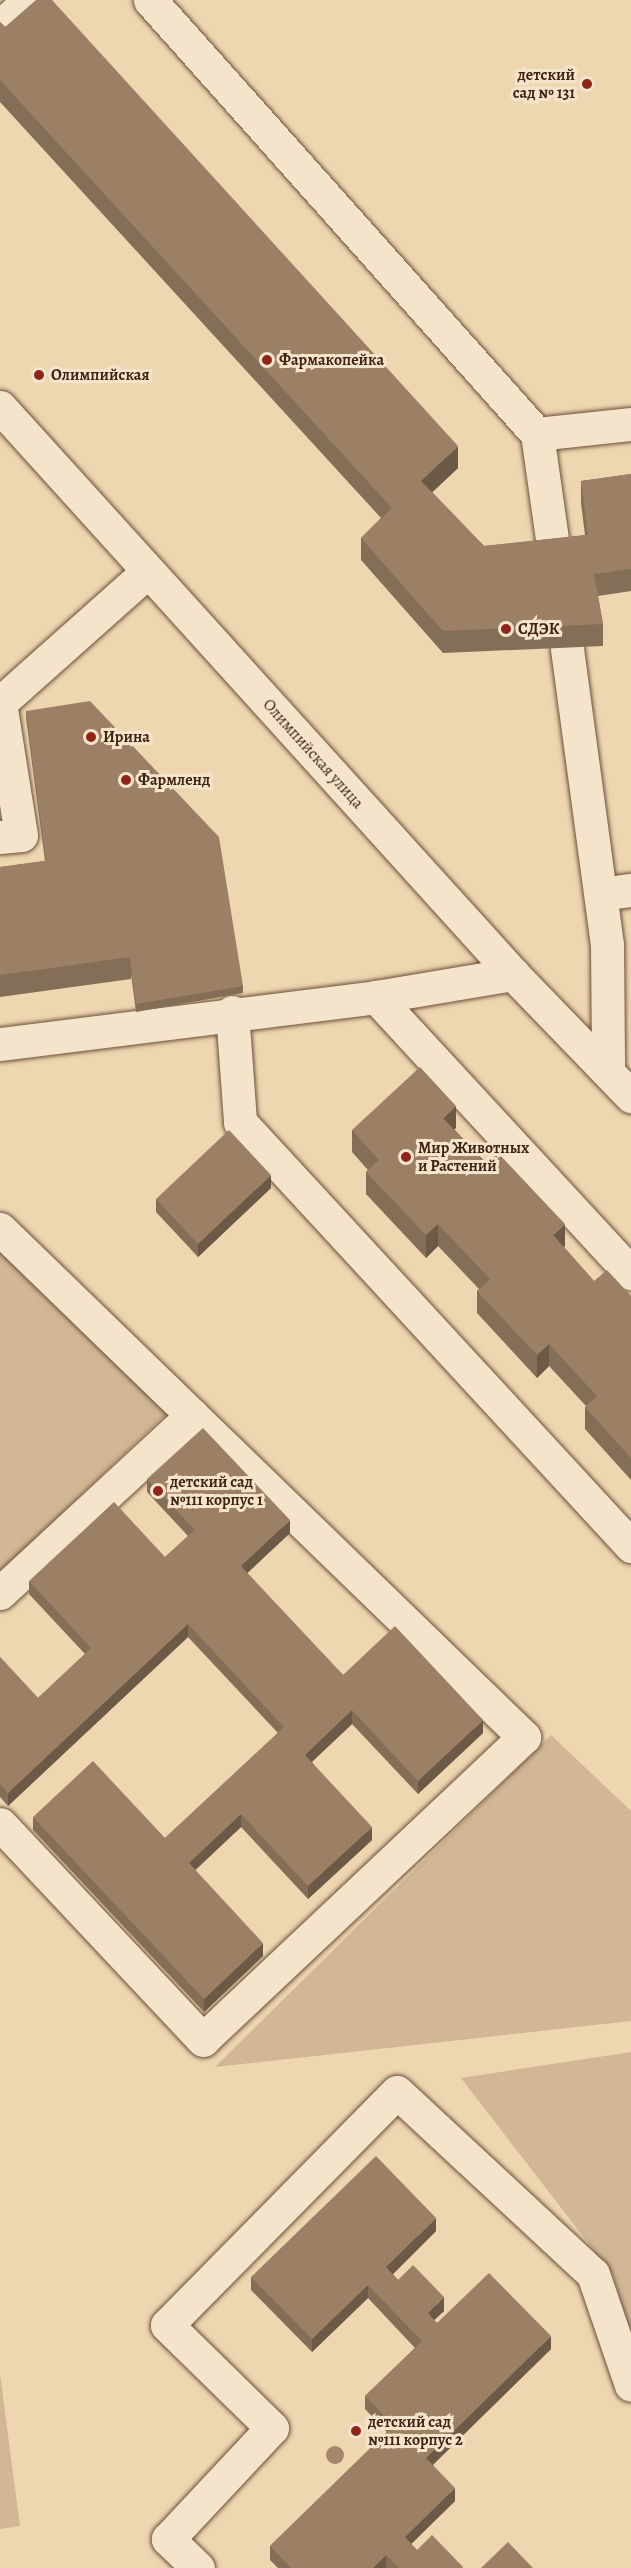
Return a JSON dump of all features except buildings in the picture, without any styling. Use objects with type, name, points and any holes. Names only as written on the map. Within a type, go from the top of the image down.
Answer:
[{"type":"street","points":[[0,27],[29,0]]},
{"type":"street","points":[[150,0],[537,434],[555,560]]},
{"type":"street","name":"Олимпийская улица","points":[[0,407],[513,974],[631,1096]]},
{"type":"street","points":[[537,434],[631,424]]},
{"type":"street","points":[[0,837],[21,835],[5,751],[0,703],[147,572]]},
{"type":"street","points":[[567,649],[616,892],[607,944],[608,1071]]},
{"type":"street","points":[[0,1044],[232,1012],[376,997],[513,974]]},
{"type":"street","points":[[376,997],[631,1273]]},
{"type":"street","points":[[232,1012],[240,1122],[631,1546]]},
{"type":"street","points":[[0,1229],[524,1737],[203,2040],[0,1824]]},
{"type":"street","points":[[0,1593],[192,1415]]},
{"type":"street","points":[[198,2568],[168,2539],[272,2428],[167,2325],[397,2092],[593,2274],[631,2385]]},
{"type":"shaded area","points":[[0,1246],[170,1410],[0,1572]]},
{"type":"shaded area","points":[[551,1735],[631,1811],[631,2021],[215,2067]]},
{"type":"shaded area","points":[[631,2052],[631,2336],[613,2275],[461,2078]]},
{"type":"shaded area","points":[[0,2374],[20,2526],[0,2529]]},
{"type":"place","name":"детский сад № 131","points":[[587,84]]},
{"type":"place","name":"Фармакопейка","points":[[267,360]]},
{"type":"place","name":"Олимпийская","points":[[39,375]]},
{"type":"place","name":"СДЭК","points":[[506,629]]},
{"type":"place","name":"Ирина","points":[[91,737]]},
{"type":"place","name":"Фармленд","points":[[126,780]]},
{"type":"place","name":"Мир Животных и Растений","points":[[406,1157]]},
{"type":"place","name":"детский сад №111 корпус 1","points":[[158,1491]]},
{"type":"place","name":"детский сад №111 корпус 2","points":[[356,2431]]}]
